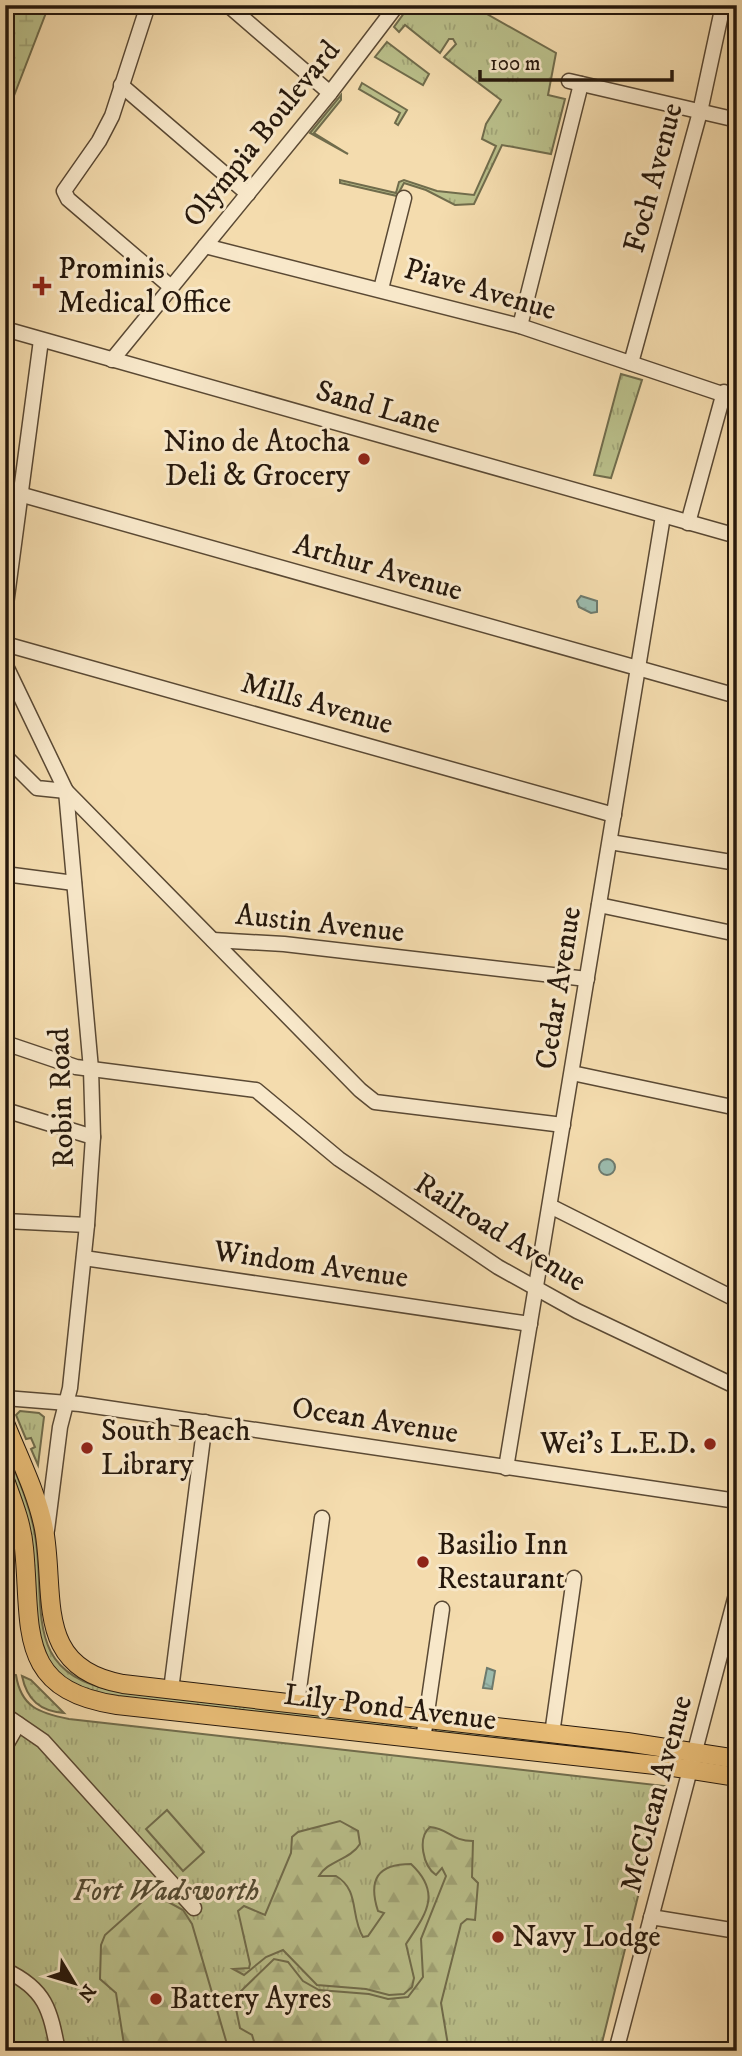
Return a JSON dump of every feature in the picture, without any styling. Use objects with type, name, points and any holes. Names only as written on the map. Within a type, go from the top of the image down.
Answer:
[{"type":"main road","points":[[5,1423],[32,1489],[46,1542]]},
{"type":"main road","name":"Lily Pond Avenue","points":[[5,1480],[23,1537],[31,1642],[46,1673],[71,1693],[101,1703],[423,1740],[693,1761],[737,1759]]},
{"type":"main road","name":"Lily Pond Avenue","points":[[46,1542],[51,1619],[68,1655],[85,1671],[100,1679],[172,1690],[552,1734],[693,1761],[737,1777]]},
{"type":"street","points":[[148,5],[111,116],[99,141],[64,191],[68,199],[171,287]]},
{"type":"street","points":[[228,5],[330,93]]},
{"type":"street","name":"Foch Avenue","points":[[631,363],[700,112],[723,5]]},
{"type":"street","name":"Olympia Boulevard","points":[[112,360],[330,93],[392,7]]},
{"type":"street","points":[[520,326],[575,82],[737,120]]},
{"type":"street","points":[[121,85],[248,194]]},
{"type":"street","points":[[381,289],[404,198]]},
{"type":"street","name":"Piave Avenue","points":[[205,246],[520,326],[730,396]]},
{"type":"street","name":"Sand Lane","points":[[5,329],[737,537]]},
{"type":"street","points":[[5,612],[23,495],[35,366],[41,340]]},
{"type":"street","points":[[688,523],[730,396]]},
{"type":"street","name":"Arthur Avenue","points":[[5,490],[737,696]]},
{"type":"street","name":"Cedar Avenue","points":[[506,1468],[663,516]]},
{"type":"street","name":"Mills Avenue","points":[[5,644],[614,815]]},
{"type":"street","name":"Robin Road","points":[[5,664],[66,791],[91,1069],[93,1137],[88,1225],[46,1542]]},
{"type":"street","points":[[5,756],[37,788],[66,791]]},
{"type":"street","name":"Austin Avenue","points":[[66,791],[213,940],[298,945],[587,979]]},
{"type":"street","points":[[610,842],[737,863]]},
{"type":"street","points":[[5,874],[74,883]]},
{"type":"street","points":[[599,905],[737,934]]},
{"type":"street","points":[[213,940],[360,1090],[375,1102],[563,1125]]},
{"type":"street","points":[[5,1043],[76,1067],[91,1069]]},
{"type":"street","name":"Railroad Avenue","points":[[91,1069],[256,1090],[381,1190],[488,1261],[637,1341],[737,1387]]},
{"type":"street","points":[[572,1073],[737,1108]]},
{"type":"street","points":[[5,1110],[93,1137]]},
{"type":"street","points":[[550,1206],[737,1300]]},
{"type":"street","points":[[5,1221],[88,1225]]},
{"type":"street","name":"Windom Avenue","points":[[84,1258],[530,1324]]},
{"type":"street","name":"Ocean Avenue","points":[[5,1398],[66,1403],[205,1422],[737,1501]]},
{"type":"street","points":[[172,1690],[205,1422]]},
{"type":"street","points":[[297,1704],[322,1518]]},
{"type":"street","points":[[552,1734],[574,1578]]},
{"type":"street","name":"McClean Avenue","points":[[616,2051],[737,1591]]},
{"type":"street","points":[[423,1740],[442,1609]]},
{"type":"street","points":[[5,1715],[43,1741],[194,1908]]},
{"type":"street","points":[[5,1747],[18,1724]]},
{"type":"street","points":[[651,1917],[737,1931]]},
{"type":"street","points":[[5,1970],[29,1985],[46,2002],[58,2051]]},
{"type":"green space","points":[[5,5],[49,5],[5,119]]},
{"type":"green space","points":[[410,5],[471,5],[556,53],[548,95],[565,99],[551,154],[502,145],[474,204],[455,205],[426,190],[404,183],[397,196],[340,183],[340,180],[396,193],[399,182],[404,180],[437,191],[474,195],[496,146],[482,139],[486,124],[501,100],[444,57],[456,44],[453,39],[449,39],[440,53],[405,25],[399,32],[394,27]]},
{"type":"green space","points":[[387,42],[429,74],[423,85],[375,57]]},
{"type":"green space","points":[[362,83],[407,110],[398,125],[395,123],[400,113],[359,89]]},
{"type":"green space","points":[[341,95],[341,100],[314,133],[348,154],[310,133]]},
{"type":"green space","points":[[621,374],[642,380],[611,478],[594,475]]},
{"type":"green space","points":[[20,1411],[39,1413],[44,1417],[38,1465],[31,1449],[35,1447],[31,1438],[26,1439],[16,1415]]},
{"type":"green space","points":[[5,1447],[23,1490],[33,1524],[44,1632],[51,1652],[64,1669],[84,1682],[114,1690],[410,1725],[411,1730],[104,1698],[60,1677],[39,1648],[16,1498],[5,1470]]},
{"type":"green space","name":"Fort Wadsworth","points":[[5,1673],[16,1675],[22,1695],[33,1707],[69,1719],[665,1786],[600,2051],[5,2051]]},
{"type":"green space","points":[[22,1676],[31,1680],[64,1713],[48,1710],[36,1703],[27,1692]]},
{"type":"green space","points":[[437,1728],[621,1750],[435,1733]]},
{"type":"green space","points":[[167,1810],[204,1852],[183,1871],[146,1829]]},
{"type":"green space","points":[[340,1821],[358,1831],[360,1844],[350,1854],[327,1867],[319,1876],[336,1876],[349,1888],[363,1937],[368,1936],[384,1913],[378,1911],[374,1891],[378,1876],[383,1871],[390,1867],[411,1864],[426,1885],[428,1904],[406,1944],[414,1978],[412,1987],[404,1994],[389,1995],[366,1989],[317,1985],[283,1950],[266,1957],[244,1975],[233,1969],[249,1968],[250,1964],[238,1911],[244,1906],[265,1915],[291,1853],[292,1837],[298,1832]]},
{"type":"green space","points":[[430,1827],[460,1839],[473,1841],[472,1877],[478,1883],[475,1920],[467,1919],[461,1924],[441,2003],[449,2051],[257,2051],[252,2035],[240,2028],[235,2004],[239,1993],[274,1959],[288,1962],[303,1981],[319,1990],[369,1994],[388,1999],[408,1997],[423,1977],[421,1939],[446,1876],[442,1868],[436,1875],[431,1871],[425,1859],[424,1838]]},
{"type":"green space","points":[[152,1893],[183,1910],[192,1924],[229,2051],[125,2051],[116,1993],[100,1979],[101,1945],[105,1935]]},
{"type":"water","points":[[581,596],[597,601],[597,612],[591,613],[579,607],[577,601]]},
{"type":"water","points":[[604,1159],[610,1159],[615,1167],[613,1173],[604,1175],[599,1170],[599,1164]]},
{"type":"water","points":[[487,1668],[495,1671],[492,1689],[483,1688]]},
{"type":"place","name":"Prominis Medical Office","points":[[42,286]]},
{"type":"place","name":"Nino de Atocha Deli & Grocery","points":[[364,459]]},
{"type":"place","name":"Wei's L.E.D.","points":[[710,1444]]},
{"type":"place","name":"South Beach Library","points":[[87,1448]]},
{"type":"place","name":"Basilio Inn Restaurant","points":[[423,1562]]},
{"type":"place","name":"Navy Lodge","points":[[498,1937]]},
{"type":"place","name":"Battery Ayres","points":[[156,1999]]}]
